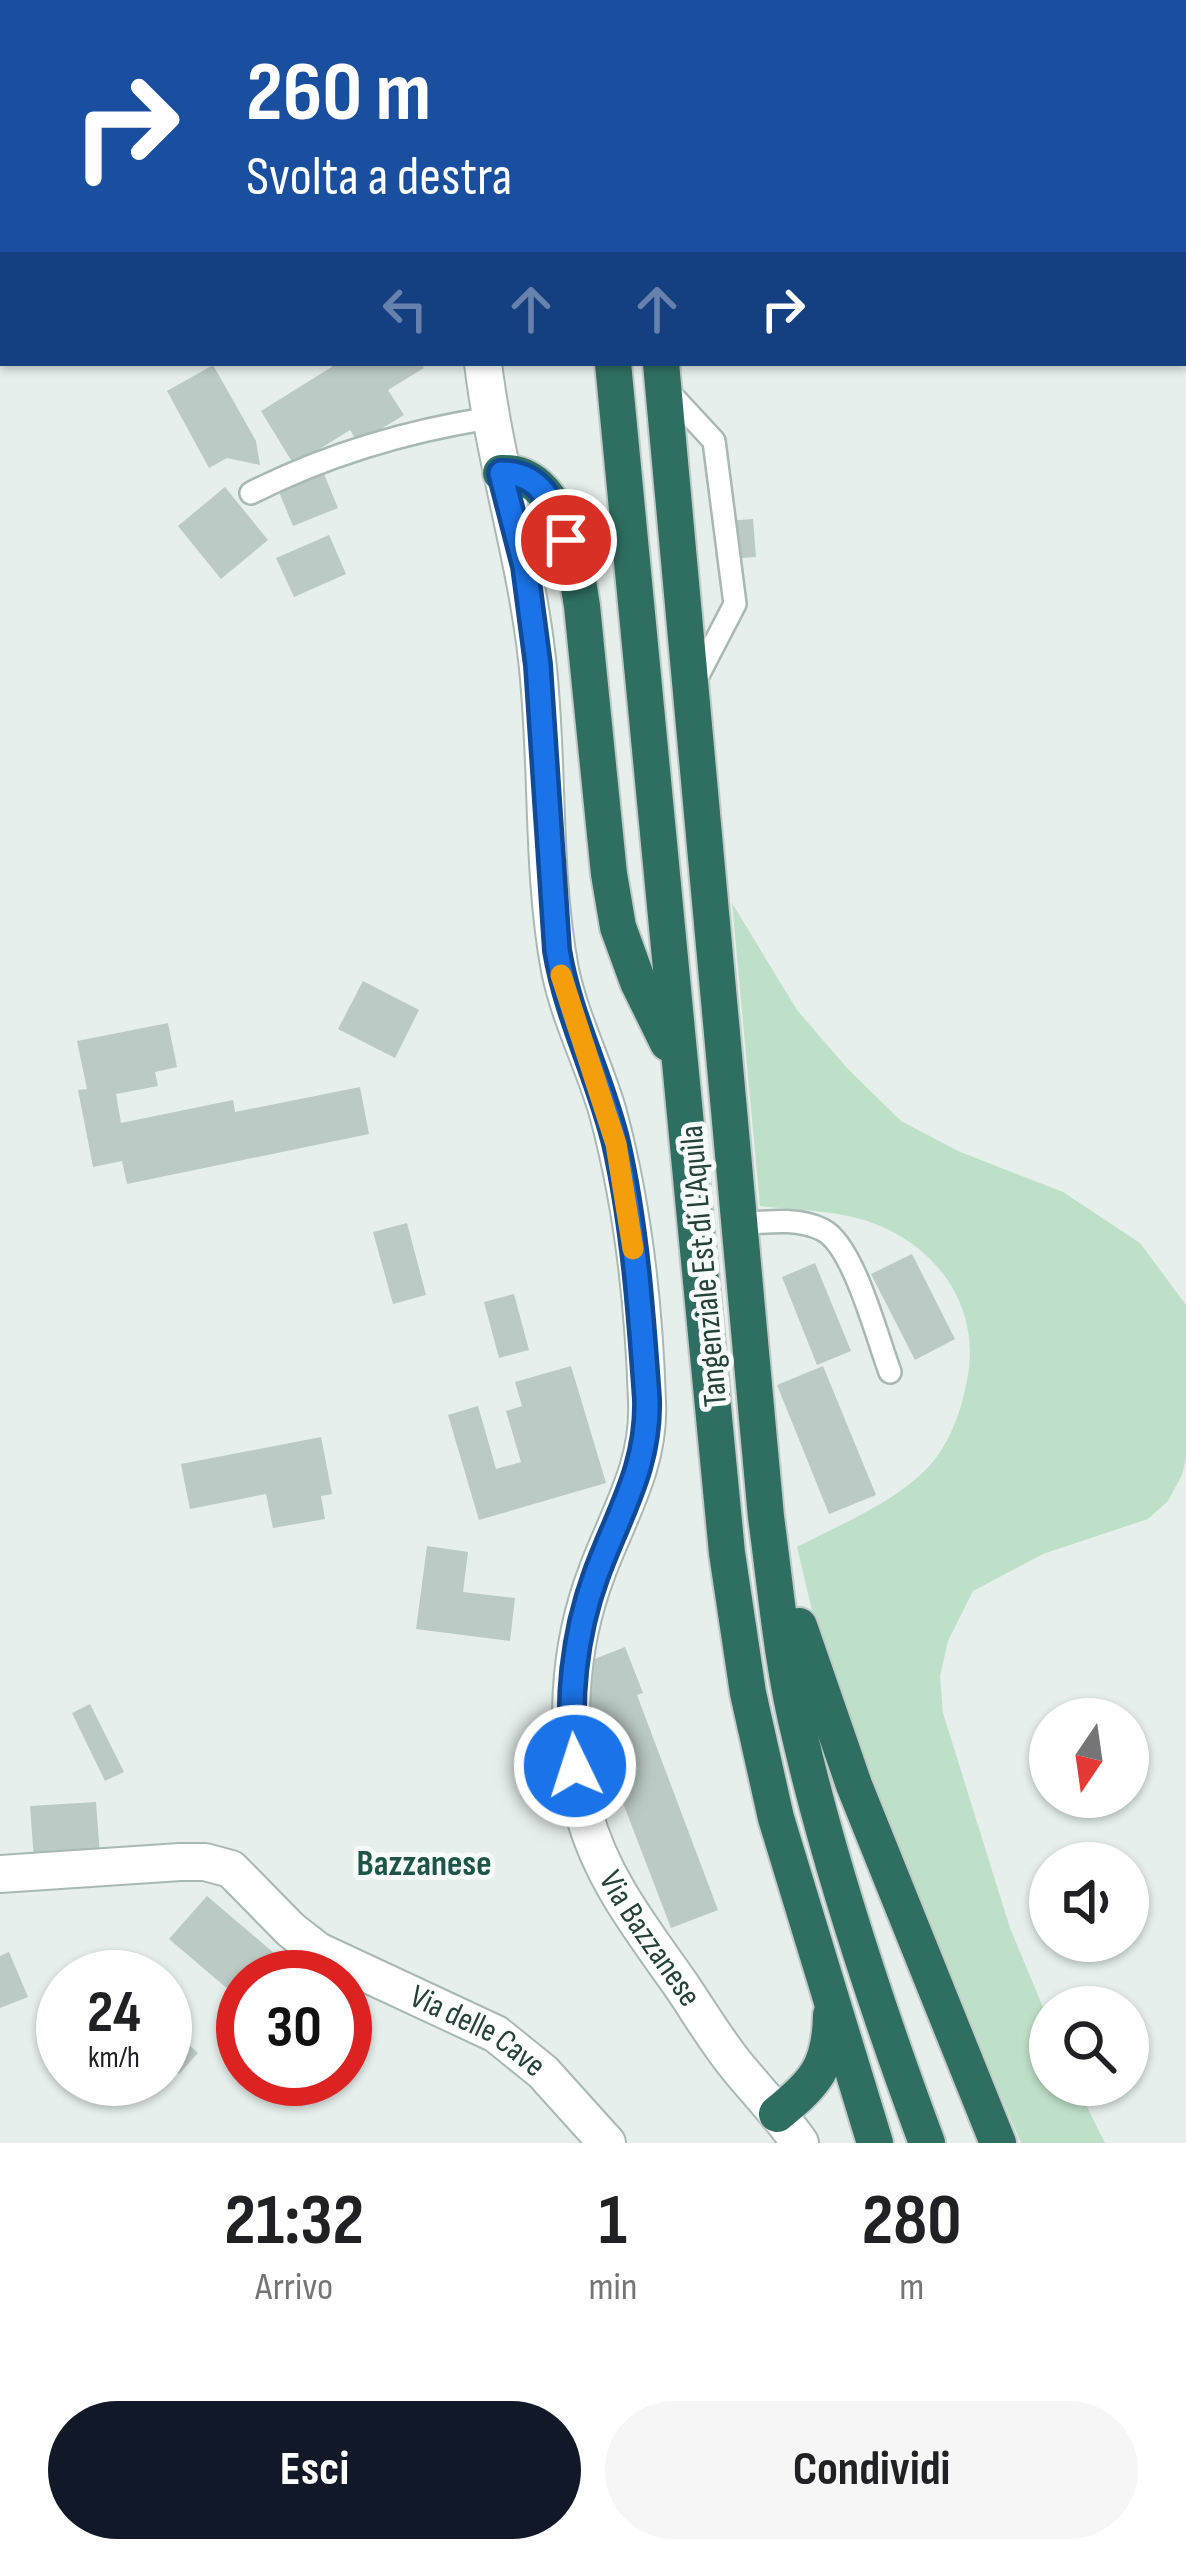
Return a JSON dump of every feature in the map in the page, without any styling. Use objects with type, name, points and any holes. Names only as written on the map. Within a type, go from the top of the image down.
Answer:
[{"type":"highway","name":"Tangenziale Est di L'Aquila","points":[[613,366],[727,1553],[748,1693],[776,1819],[875,2143]]},
{"type":"highway","name":"Tangenziale Est di L'Aquila","points":[[662,374],[766,1517],[799,1735],[836,1869],[927,2143]]},
{"type":"highway","points":[[501,473],[526,476],[545,492],[574,563],[618,927],[638,982],[678,1064]]},
{"type":"highway","points":[[766,1517],[854,1785],[998,2143]]},
{"type":"highway","points":[[788,2128],[829,2048],[831,2000]]},
{"type":"street","name":"Via Bazzanese","points":[[483,366],[501,473],[525,566],[538,665],[557,950],[621,1170],[647,1399],[646,1435],[634,1488],[594,1580],[576,1657],[571,1696],[575,1766],[592,1840],[619,1894],[733,2061],[788,2128]]},
{"type":"street","name":"Via delle Cave","points":[[0,1874],[180,1862],[225,1867],[318,1951],[508,2042],[543,2072],[607,2143]]},
{"type":"lane","points":[[662,374],[714,441],[735,604],[692,686]]},
{"type":"lane","points":[[250,493],[331,456],[490,418]]},
{"type":"lane","points":[[740,1224],[801,1223],[831,1235],[849,1263],[890,1372]]},
{"type":"green space","points":[[732,903],[797,1010],[901,1121],[958,1151],[1063,1192],[1140,1243],[1186,1305],[1186,1458],[1168,1501],[1148,1519],[1043,1554],[973,1591],[948,1641],[940,1676],[943,1713],[1010,1928],[1034,1986],[1029,1986],[1029,2106],[1086,2106],[1105,2143],[1021,2143],[866,1782],[815,1623],[797,1547],[890,1498],[928,1467],[956,1420],[967,1380],[966,1321],[941,1272],[899,1235],[843,1215],[760,1206]]},
{"type":"building","points":[[214,366],[256,441],[260,465],[227,458],[209,468],[167,391]]},
{"type":"building","points":[[333,366],[424,368],[388,390],[404,415],[358,443],[350,430],[294,465],[261,411]]},
{"type":"building","points":[[324,474],[338,508],[293,526],[279,492]]},
{"type":"building","points":[[225,487],[268,540],[221,579],[178,526]]},
{"type":"building","points":[[753,519],[756,557],[716,560],[713,522]]},
{"type":"building","points":[[329,535],[346,574],[294,597],[276,558]]},
{"type":"building","points":[[363,981],[419,1010],[395,1058],[338,1029]]},
{"type":"building","points":[[168,1023],[177,1067],[155,1072],[158,1086],[116,1094],[121,1123],[233,1100],[235,1112],[360,1087],[369,1134],[127,1184],[122,1161],[93,1167],[78,1090],[87,1089],[77,1041]]},
{"type":"building","points":[[407,1223],[426,1295],[393,1304],[373,1232]]},
{"type":"building","points":[[912,1254],[955,1339],[915,1360],[871,1274]]},
{"type":"building","points":[[815,1263],[851,1351],[817,1365],[782,1277]]},
{"type":"building","points":[[514,1294],[529,1350],[499,1358],[484,1302]]},
{"type":"building","points":[[571,1366],[606,1483],[479,1520],[448,1415],[478,1406],[496,1469],[521,1462],[506,1411],[522,1406],[515,1382]]},
{"type":"building","points":[[823,1366],[876,1495],[829,1514],[777,1385]]},
{"type":"building","points":[[321,1437],[332,1494],[321,1496],[325,1519],[273,1528],[266,1494],[190,1509],[181,1464]]},
{"type":"building","points":[[427,1546],[468,1552],[463,1592],[515,1598],[510,1641],[416,1629]]},
{"type":"building","points":[[625,1647],[643,1693],[637,1695],[718,1910],[671,1928],[590,1717],[592,1660]]},
{"type":"building","points":[[90,1704],[124,1772],[105,1781],[72,1713]]},
{"type":"building","points":[[96,1802],[100,1856],[34,1860],[30,1806]]},
{"type":"building","points":[[207,1896],[270,1950],[216,1950],[216,1979],[192,1959],[192,1950],[182,1950],[169,1939]]},
{"type":"building","points":[[9,1952],[28,1997],[0,2008],[0,1956]]},
{"type":"slow traffic","points":[[561,975],[616,1144],[633,1249]]},
{"type":"district","name":"Bazzanese","points":[[424,1864]]},
{"type":"route","points":[[566,540],[545,492],[526,476],[501,473],[525,566],[538,665],[557,950],[616,1144],[631,1229],[647,1399],[646,1435],[634,1488],[594,1580],[576,1657],[571,1696],[575,1766]]}]
